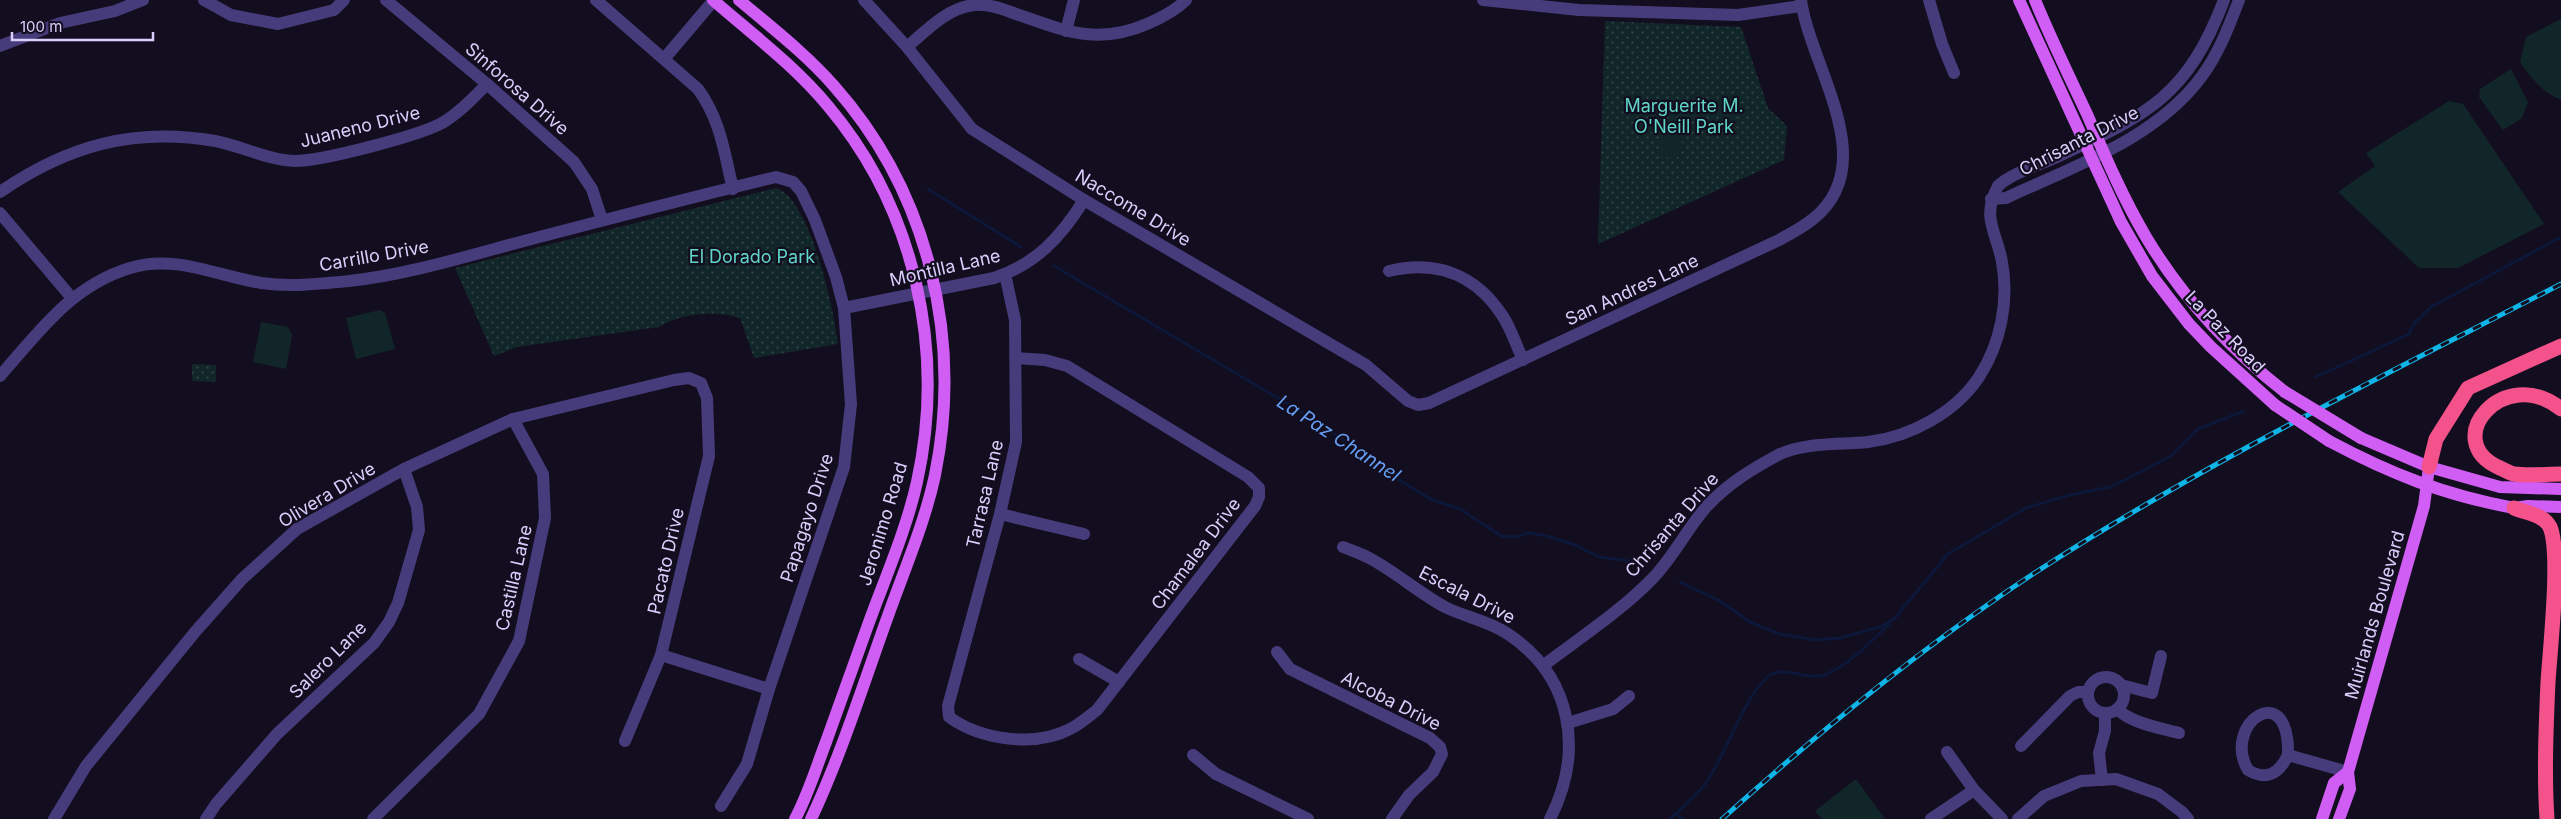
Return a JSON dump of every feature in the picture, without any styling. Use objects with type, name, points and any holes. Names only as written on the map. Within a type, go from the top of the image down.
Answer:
[{"type":"highway","points":[[2429,467],[2436,439],[2468,388],[2561,346]]},
{"type":"highway","points":[[2560,408],[2543,398],[2530,395],[2504,397],[2486,410],[2476,426],[2475,433],[2481,455],[2490,464],[2514,474],[2561,474]]},
{"type":"highway","points":[[2514,508],[2542,518],[2549,526],[2554,540],[2556,572],[2548,683],[2547,819]]},
{"type":"main road","name":"Jeronimo Road","points":[[714,0],[807,83],[848,131],[866,158],[891,206],[907,246],[919,293],[927,358],[928,406],[917,483],[904,526],[812,781],[795,819]]},
{"type":"main road","name":"Jeronimo Road","points":[[739,0],[819,70],[850,105],[890,166],[911,209],[925,248],[936,289],[943,338],[945,395],[935,476],[924,515],[863,686],[826,788],[811,819]]},
{"type":"main road","name":"La Paz Road","points":[[2019,0],[2120,222],[2152,276],[2211,347],[2275,405],[2329,441],[2382,469],[2428,487],[2514,508],[2528,506],[2561,507]]},
{"type":"main road","name":"La Paz Road","points":[[2035,0],[2104,152],[2147,238],[2197,308],[2233,347],[2285,392],[2361,438],[2429,467],[2500,487],[2561,489]]},
{"type":"main road","name":"Muirlands Boulevard","points":[[2339,819],[2350,789],[2348,772],[2428,487],[2429,467]]},
{"type":"main road","name":"Muirlands Boulevard","points":[[2322,819],[2334,783],[2348,772]]},
{"type":"street","points":[[0,46],[60,23],[115,10],[143,0]]},
{"type":"street","points":[[204,0],[231,15],[278,24],[334,10],[344,0]]},
{"type":"street","name":"Sinforosa Drive","points":[[386,0],[488,84],[574,162],[592,189],[602,220]]},
{"type":"street","points":[[596,0],[698,89],[715,115],[733,189]]},
{"type":"street","points":[[664,59],[714,0]]},
{"type":"street","name":"Naccome Drive","points":[[864,0],[907,47],[972,129],[1084,200],[1366,365],[1408,402],[1418,405]]},
{"type":"street","points":[[1066,32],[1074,0]]},
{"type":"street","points":[[907,47],[944,16],[959,8],[974,5],[998,8],[1066,32],[1093,36],[1120,34],[1158,19],[1186,0]]},
{"type":"street","points":[[1483,0],[1579,10],[1738,14],[1801,3]]},
{"type":"street","points":[[1929,0],[1942,44],[1954,73]]},
{"type":"street","name":"Chrisanta Drive","points":[[1544,665],[1625,604],[1655,576],[1708,506],[1740,476],[1781,454],[1818,445],[1869,442],[1902,434],[1928,423],[1955,404],[1978,378],[1992,351],[2003,320],[2006,288],[2002,260],[1990,223],[1989,210],[1991,199],[2000,184],[2140,116],[2173,89],[2200,53],[2212,32],[2224,0]]},
{"type":"street","name":"Chrisanta Drive","points":[[1991,199],[2006,198],[2104,152],[2147,127],[2175,105],[2193,87],[2218,50],[2239,0]]},
{"type":"street","name":"San Andres Lane","points":[[1418,405],[1429,404],[1802,228],[1828,204],[1840,179],[1844,164],[1841,129],[1801,3]]},
{"type":"street","name":"Juaneno Drive","points":[[0,192],[30,171],[61,157],[124,138],[159,137],[215,141],[280,159],[312,159],[367,146],[440,124],[462,109],[488,84]]},
{"type":"street","name":"Carrillo Drive","points":[[0,376],[72,297],[104,278],[132,267],[175,263],[263,283],[299,286],[364,279],[463,257],[776,177],[788,180]]},
{"type":"street","name":"Papagayo Drive","points":[[721,806],[747,764],[769,689],[844,467],[851,404],[844,308],[836,277],[815,220],[800,191],[788,180]]},
{"type":"street","name":"Montilla Lane","points":[[844,308],[1004,274],[1028,264],[1052,244],[1084,200]]},
{"type":"street","points":[[0,213],[72,297]]},
{"type":"street","points":[[1389,271],[1411,266],[1431,267],[1471,282],[1488,296],[1503,316],[1523,360]]},
{"type":"street","name":"Tarrasa Lane","points":[[948,717],[948,706],[1000,514],[1016,442],[1013,305],[1004,274]]},
{"type":"street","name":"Chamalea Drive","points":[[948,717],[958,724],[997,737],[1023,740],[1071,729],[1098,710],[1255,506],[1259,497],[1259,488],[1248,477],[1068,366],[1045,360],[1015,358]]},
{"type":"street","name":"Olivera Drive","points":[[54,819],[86,766],[242,579],[297,529],[404,469],[513,419],[674,380],[688,378],[700,383]]},
{"type":"street","name":"Pacato Drive","points":[[625,741],[661,655],[708,456],[707,398],[700,383]]},
{"type":"street","name":"Castilla Lane","points":[[373,819],[479,714],[519,641],[545,518],[543,474],[513,419]]},
{"type":"street","name":"Salero Lane","points":[[206,819],[216,804],[277,734],[374,643],[389,622],[398,603],[419,530],[417,507],[404,469]]},
{"type":"street","points":[[1000,514],[1084,534]]},
{"type":"street","name":"Escala Drive","points":[[1343,547],[1372,559],[1446,607],[1508,633],[1544,665]]},
{"type":"street","name":"Alcoba Drive","points":[[1277,652],[1290,669],[1430,738],[1440,746],[1442,754],[1433,772],[1409,795],[1392,819]]},
{"type":"street","points":[[661,655],[769,689]]},
{"type":"street","points":[[2105,714],[2092,707],[2088,692],[2094,681],[2105,677],[2121,685],[2152,693],[2161,656]]},
{"type":"street","points":[[1079,659],[1119,682]]},
{"type":"street","points":[[1544,665],[1559,692],[1568,724],[1570,755],[1565,786],[1550,819]]},
{"type":"street","points":[[2105,714],[2118,708],[2123,700],[2121,685]]},
{"type":"street","points":[[2021,746],[2074,693],[2088,692]]},
{"type":"street","points":[[1568,724],[1613,709],[1629,696]]},
{"type":"street","points":[[2118,708],[2123,715],[2130,719],[2179,733]]},
{"type":"street","points":[[2269,712],[2278,716],[2286,725],[2288,755],[2283,765],[2271,775],[2263,776],[2248,770],[2242,753],[2244,737],[2253,717],[2260,713],[2269,712]]},
{"type":"street","points":[[2102,780],[2099,753],[2105,731],[2105,714]]},
{"type":"street","points":[[1947,752],[1974,790],[2002,819]]},
{"type":"street","points":[[1193,755],[1216,774],[1308,819]]},
{"type":"street","points":[[2288,755],[2348,772]]},
{"type":"street","points":[[2018,819],[2044,796],[2081,781],[2116,779],[2158,794],[2185,815]]},
{"type":"street","points":[[1931,819],[1974,790]]},
{"type":"green space","points":[[2561,19],[2561,100],[2548,93],[2538,84],[2520,62],[2526,37]]},
{"type":"green space","name":"Marguerite M. O'Neill Park","points":[[1605,21],[1741,27],[1768,108],[1787,126],[1784,160],[1598,244]]},
{"type":"green space","points":[[2511,69],[2528,102],[2522,118],[2503,130],[2479,97],[2480,89]]},
{"type":"green space","points":[[2449,101],[2463,104],[2544,224],[2458,268],[2419,268],[2338,192],[2375,166],[2366,153]]},
{"type":"green space","points":[[1671,134],[1680,137],[1683,146],[1680,155],[1671,158],[1662,155],[1659,146],[1662,137]]},
{"type":"green space","name":"El Dorado Park","points":[[776,188],[788,196],[810,233],[826,282],[838,344],[754,358],[740,318],[721,314],[699,314],[677,319],[659,327],[517,347],[494,356],[455,268]]},
{"type":"green space","points":[[380,310],[385,313],[395,349],[356,359],[346,318]]},
{"type":"green space","points":[[261,322],[288,327],[292,335],[286,369],[253,362]]},
{"type":"green space","points":[[192,364],[216,365],[216,382],[192,381]]},
{"type":"green space","points":[[1856,779],[1885,819],[1822,819],[1815,811]]},
{"type":"waterway","name":"La Paz Channel","points":[[928,189],[1021,247]]},
{"type":"waterway","name":"La Paz Channel","points":[[2316,377],[2409,334],[2415,322],[2431,307],[2561,237]]},
{"type":"waterway","name":"La Paz Channel","points":[[1054,266],[1315,420],[1393,476],[1430,499],[1460,509],[1501,536],[1515,537],[1529,533],[1547,536],[1575,545],[1599,557],[1637,562]]},
{"type":"waterway","name":"La Paz Channel","points":[[1680,582],[1720,601],[1750,622],[1780,634],[1816,640],[1840,638],[1880,627],[1894,619],[1948,554],[2026,508],[2070,495],[2110,487],[2125,480],[2171,456],[2198,429],[2244,411]]},
{"type":"waterway","points":[[1670,819],[1695,796],[1707,781],[1749,700],[1766,678],[1779,672],[1809,676],[1824,675],[1842,666],[1890,623]]},
{"type":"waterway","points":[[1676,814],[1683,819]]},
{"type":"railway","points":[[1722,819],[1873,690],[1952,630],[2033,574],[2162,495],[2227,458],[2360,387],[2561,284]]}]
